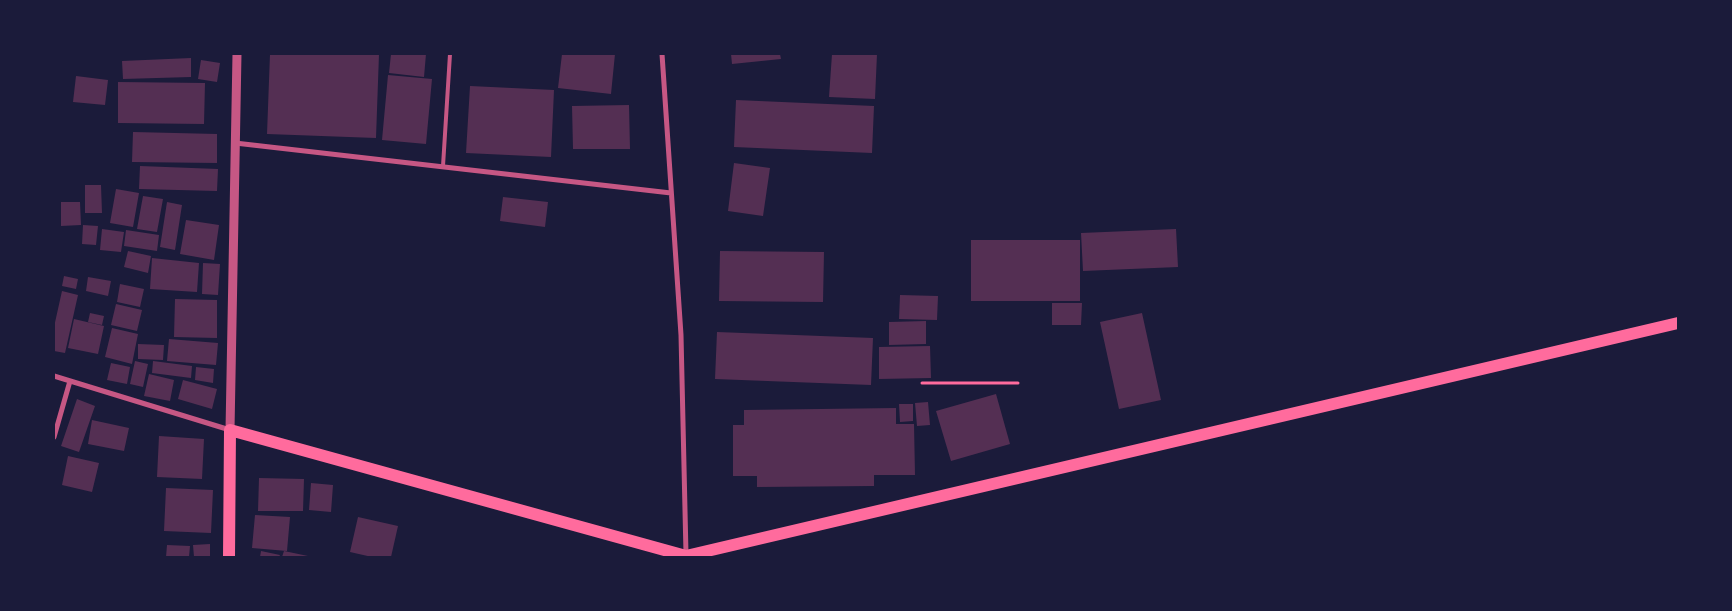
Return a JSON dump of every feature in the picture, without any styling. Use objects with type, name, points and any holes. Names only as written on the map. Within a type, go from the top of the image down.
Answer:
[{"type":"main road","points":[[229,557],[230,430],[686,557],[1678,323]]},
{"type":"street","points":[[54,376],[230,430],[237,54]]},
{"type":"street","points":[[662,54],[680,335],[686,557]]},
{"type":"street","points":[[236,143],[671,193]]},
{"type":"street","points":[[54,437],[70,381]]},
{"type":"lane","points":[[443,166],[450,54]]},
{"type":"path","points":[[922,383],[1018,383]]},
{"type":"building","points":[[270,54],[379,54],[376,138],[267,134]]},
{"type":"building","points":[[391,54],[426,54],[424,77],[389,73]]},
{"type":"building","points":[[562,54],[615,54],[611,94],[558,88]]},
{"type":"building","points":[[731,54],[780,54],[781,59],[732,64]]},
{"type":"building","points":[[832,54],[877,54],[875,99],[829,97]]},
{"type":"building","points":[[191,58],[191,77],[123,79],[122,61]]},
{"type":"building","points":[[201,60],[220,63],[217,82],[198,79]]},
{"type":"building","points":[[388,75],[432,79],[426,144],[382,140]]},
{"type":"building","points":[[76,76],[108,80],[105,105],[73,102]]},
{"type":"building","points":[[118,82],[205,83],[204,124],[118,123]]},
{"type":"building","points":[[470,86],[554,90],[551,157],[466,153]]},
{"type":"building","points":[[736,100],[874,106],[872,153],[734,147]]},
{"type":"building","points":[[629,105],[630,149],[573,149],[572,106]]},
{"type":"building","points":[[133,132],[217,134],[217,163],[132,162]]},
{"type":"building","points":[[734,163],[770,168],[763,216],[728,211]]},
{"type":"building","points":[[140,166],[218,169],[217,191],[139,189]]},
{"type":"building","points":[[85,185],[101,185],[102,213],[85,213]]},
{"type":"building","points":[[116,189],[139,193],[133,227],[110,223]]},
{"type":"building","points":[[143,196],[163,199],[157,232],[137,229]]},
{"type":"building","points":[[503,197],[548,202],[545,227],[500,221]]},
{"type":"building","points":[[61,202],[80,202],[81,225],[61,226]]},
{"type":"building","points":[[167,202],[182,205],[175,250],[160,247]]},
{"type":"building","points":[[186,220],[219,225],[214,260],[180,254]]},
{"type":"building","points":[[83,225],[98,226],[96,245],[82,244]]},
{"type":"building","points":[[102,229],[124,232],[121,252],[100,250]]},
{"type":"building","points":[[1176,229],[1178,267],[1083,271],[1081,233]]},
{"type":"building","points":[[126,230],[159,235],[157,251],[124,246]]},
{"type":"building","points":[[971,240],[1080,240],[1080,301],[971,301]]},
{"type":"building","points":[[128,251],[151,256],[148,273],[124,267]]},
{"type":"building","points":[[720,251],[824,252],[823,302],[719,301]]},
{"type":"building","points":[[152,258],[199,263],[197,292],[150,289]]},
{"type":"building","points":[[203,263],[220,264],[218,295],[202,294]]},
{"type":"building","points":[[64,276],[78,279],[76,289],[62,286]]},
{"type":"building","points":[[88,277],[111,281],[108,296],[86,291]]},
{"type":"building","points":[[120,284],[144,289],[140,307],[117,302]]},
{"type":"building","points":[[62,291],[78,295],[65,353],[54,351],[54,327]]},
{"type":"building","points":[[900,295],[938,296],[937,320],[899,319]]},
{"type":"building","points":[[175,299],[217,300],[217,338],[174,337]]},
{"type":"building","points":[[1052,303],[1082,303],[1081,325],[1052,325]]},
{"type":"building","points":[[116,304],[142,310],[137,331],[111,325]]},
{"type":"building","points":[[90,313],[104,316],[102,325],[88,322]]},
{"type":"building","points":[[1142,313],[1161,400],[1119,409],[1100,322]]},
{"type":"building","points":[[74,319],[104,326],[98,354],[68,348]]},
{"type":"building","points":[[926,321],[926,344],[889,345],[889,322]]},
{"type":"building","points":[[112,328],[138,334],[132,364],[105,357]]},
{"type":"building","points":[[717,332],[873,338],[871,385],[715,379]]},
{"type":"building","points":[[169,339],[218,343],[216,365],[167,361]]},
{"type":"building","points":[[138,344],[164,345],[163,360],[138,359]]},
{"type":"building","points":[[930,346],[931,378],[879,379],[879,347]]},
{"type":"building","points":[[135,361],[148,364],[143,387],[130,384]]},
{"type":"building","points":[[153,361],[192,366],[191,378],[152,373]]},
{"type":"building","points":[[111,363],[130,367],[127,384],[107,380]]},
{"type":"building","points":[[196,367],[214,369],[213,383],[195,380]]},
{"type":"building","points":[[149,374],[174,380],[170,401],[144,396]]},
{"type":"building","points":[[183,380],[217,389],[212,409],[178,399]]},
{"type":"building","points":[[996,394],[1010,444],[951,461],[936,411]]},
{"type":"building","points":[[77,399],[95,406],[79,452],[61,446]]},
{"type":"building","points":[[928,402],[930,425],[917,426],[915,403]]},
{"type":"building","points":[[899,404],[913,404],[913,421],[900,422]]},
{"type":"building","points":[[896,408],[896,424],[914,424],[915,475],[874,475],[874,486],[757,487],[757,476],[733,476],[733,425],[744,425],[744,410]]},
{"type":"building","points":[[92,420],[129,428],[124,451],[88,444]]},
{"type":"building","points":[[159,436],[204,439],[202,479],[157,477]]},
{"type":"building","points":[[68,456],[99,463],[92,492],[62,485]]},
{"type":"building","points":[[259,478],[304,479],[303,511],[258,511]]},
{"type":"building","points":[[311,483],[333,485],[331,512],[309,510]]},
{"type":"building","points":[[166,488],[213,490],[211,533],[164,531]]},
{"type":"building","points":[[255,515],[290,517],[287,551],[252,548]]},
{"type":"building","points":[[358,517],[398,526],[391,557],[372,557],[350,552]]},
{"type":"building","points":[[210,544],[210,557],[194,557],[193,545]]},
{"type":"building","points":[[167,545],[190,546],[189,557],[166,557]]},
{"type":"building","points":[[261,551],[280,555],[279,557],[260,557]]},
{"type":"building","points":[[284,551],[308,556],[308,557],[282,557]]}]
